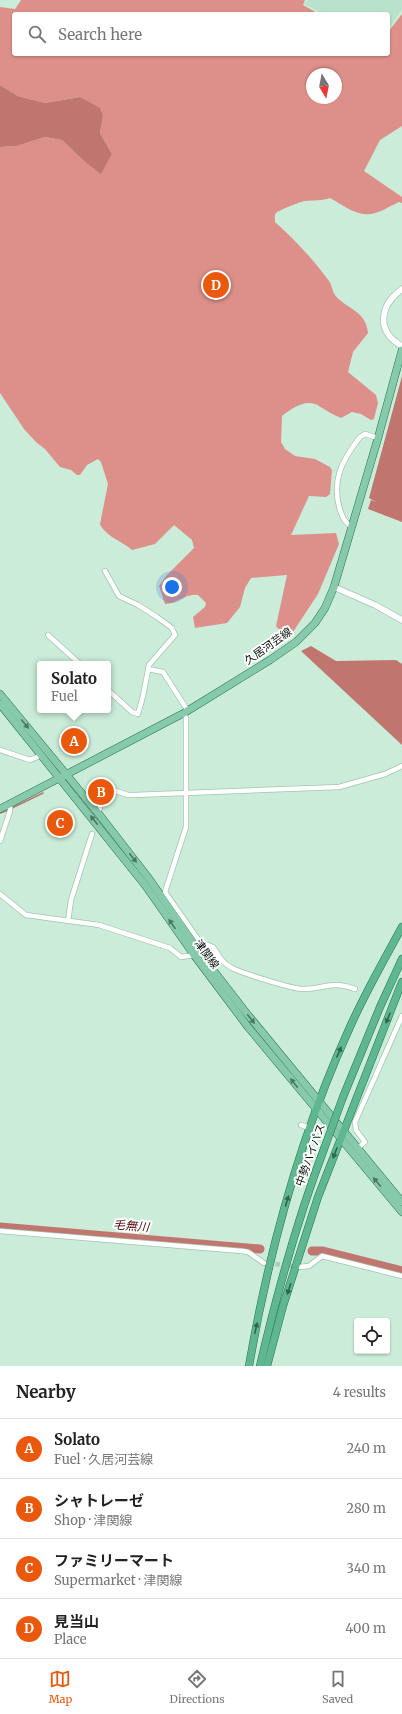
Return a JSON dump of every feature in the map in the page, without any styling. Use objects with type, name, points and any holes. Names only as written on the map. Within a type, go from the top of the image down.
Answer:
[{"type":"highway","points":[[249,1366],[253,1340],[282,1218],[310,1128],[350,1026],[402,927]]},
{"type":"highway","name":"中勢バイパス","points":[[260,1366],[284,1271],[309,1188],[343,1097],[380,1007],[402,959]]},
{"type":"highway","points":[[267,1366],[283,1306],[311,1219],[340,1139],[402,982]]},
{"type":"main road","name":"久居河芸線","points":[[0,809],[10,807],[63,776],[186,712],[296,642],[315,623],[325,608],[334,587],[378,438],[402,350]]},
{"type":"main road","name":"津関線","points":[[0,694],[145,885],[194,955],[248,1027],[402,1212]]},
{"type":"main road","name":"津関線","points":[[0,704],[42,755],[98,813],[150,880],[203,957],[266,1039],[402,1202]]},
{"type":"street","points":[[402,289],[390,299],[384,316],[384,323],[389,334],[396,343],[402,346]]},
{"type":"street","points":[[352,527],[344,521],[337,500],[337,477],[360,437],[365,434],[378,438]]},
{"type":"street","points":[[106,571],[119,596],[151,613],[172,628],[174,632],[174,637],[149,665],[138,715],[132,712],[111,693]]},
{"type":"street","points":[[334,587],[375,605],[402,620]]},
{"type":"street","points":[[48,635],[77,661]]},
{"type":"street","points":[[148,669],[163,672],[186,712],[186,827],[164,892],[200,942],[213,947],[223,961],[232,968],[294,988],[313,988],[336,984],[355,989]]},
{"type":"street","points":[[0,750],[30,760],[42,755]]},
{"type":"street","points":[[98,813],[107,788],[128,795],[339,787],[385,774],[402,766]]},
{"type":"street","points":[[0,841],[10,807]]},
{"type":"street","points":[[68,921],[71,900],[92,834]]},
{"type":"street","points":[[0,894],[26,915],[99,925],[118,930],[170,948],[181,957],[194,955],[203,957],[217,952]]},
{"type":"street","points":[[358,1148],[365,1142],[356,1130],[355,1122],[402,1016]]},
{"type":"street","points":[[301,1125],[310,1128]]},
{"type":"street","points":[[0,1232],[242,1251],[248,1252],[264,1263]]},
{"type":"street","points":[[299,1267],[309,1266],[322,1256],[402,1276]]},
{"type":"shaded area","points":[[21,0],[305,0],[303,5],[315,12],[12,12],[12,56],[390,56],[390,29],[402,14],[402,126],[380,140],[364,171],[402,197],[402,203],[399,202],[377,213],[365,214],[350,209],[330,198],[303,201],[281,210],[275,215],[275,222],[317,265],[330,283],[335,295],[364,319],[368,333],[353,352],[348,372],[376,395],[378,403],[374,419],[371,420],[361,414],[352,412],[341,418],[319,406],[310,403],[295,407],[282,416],[281,442],[285,449],[295,456],[315,459],[330,467],[332,470],[330,494],[326,497],[309,496],[291,535],[336,533],[339,544],[318,594],[291,635],[283,634],[276,626],[287,575],[251,578],[245,588],[240,607],[227,623],[195,628],[193,617],[205,607],[206,603],[198,595],[189,596],[170,604],[165,604],[159,586],[166,576],[194,548],[192,540],[174,525],[155,544],[132,550],[106,532],[100,524],[108,484],[101,462],[98,459],[87,465],[80,475],[77,475],[71,470],[60,467],[45,449],[24,429],[0,393],[0,147],[17,146],[45,137],[62,140],[85,162],[101,173],[112,154],[100,133],[103,116],[80,97],[45,103],[18,96],[0,85],[0,7],[15,9]]},
{"type":"shaded area","points":[[308,0],[402,0],[402,9],[390,27],[390,12],[320,12],[304,4]]},
{"type":"shaded area","points":[[0,85],[18,96],[45,103],[80,97],[100,108],[103,116],[100,133],[112,154],[101,174],[85,162],[62,140],[45,137],[17,146],[0,147]]},
{"type":"shaded area","points":[[402,376],[402,522],[368,509],[371,500],[376,502],[369,498]]},
{"type":"shaded area","points":[[311,646],[336,661],[396,660],[402,664],[402,745],[301,651]]},
{"type":"waterway","points":[[12,808],[43,793]]},
{"type":"waterway","points":[[0,813],[9,810]]},
{"type":"waterway","name":"毛無川","points":[[0,1227],[260,1249]]},
{"type":"waterway","name":"毛無川","points":[[312,1251],[323,1251],[402,1271]]},
{"type":"tunnel","points":[[269,1263],[297,1267]]},
{"type":"place","name":"見当山","points":[[216,285]]},
{"type":"place","name":"Solato","points":[[74,741]]},
{"type":"place","name":"シャトレーゼ","points":[[101,792]]},
{"type":"place","name":"ファミリーマート","points":[[60,823]]}]
